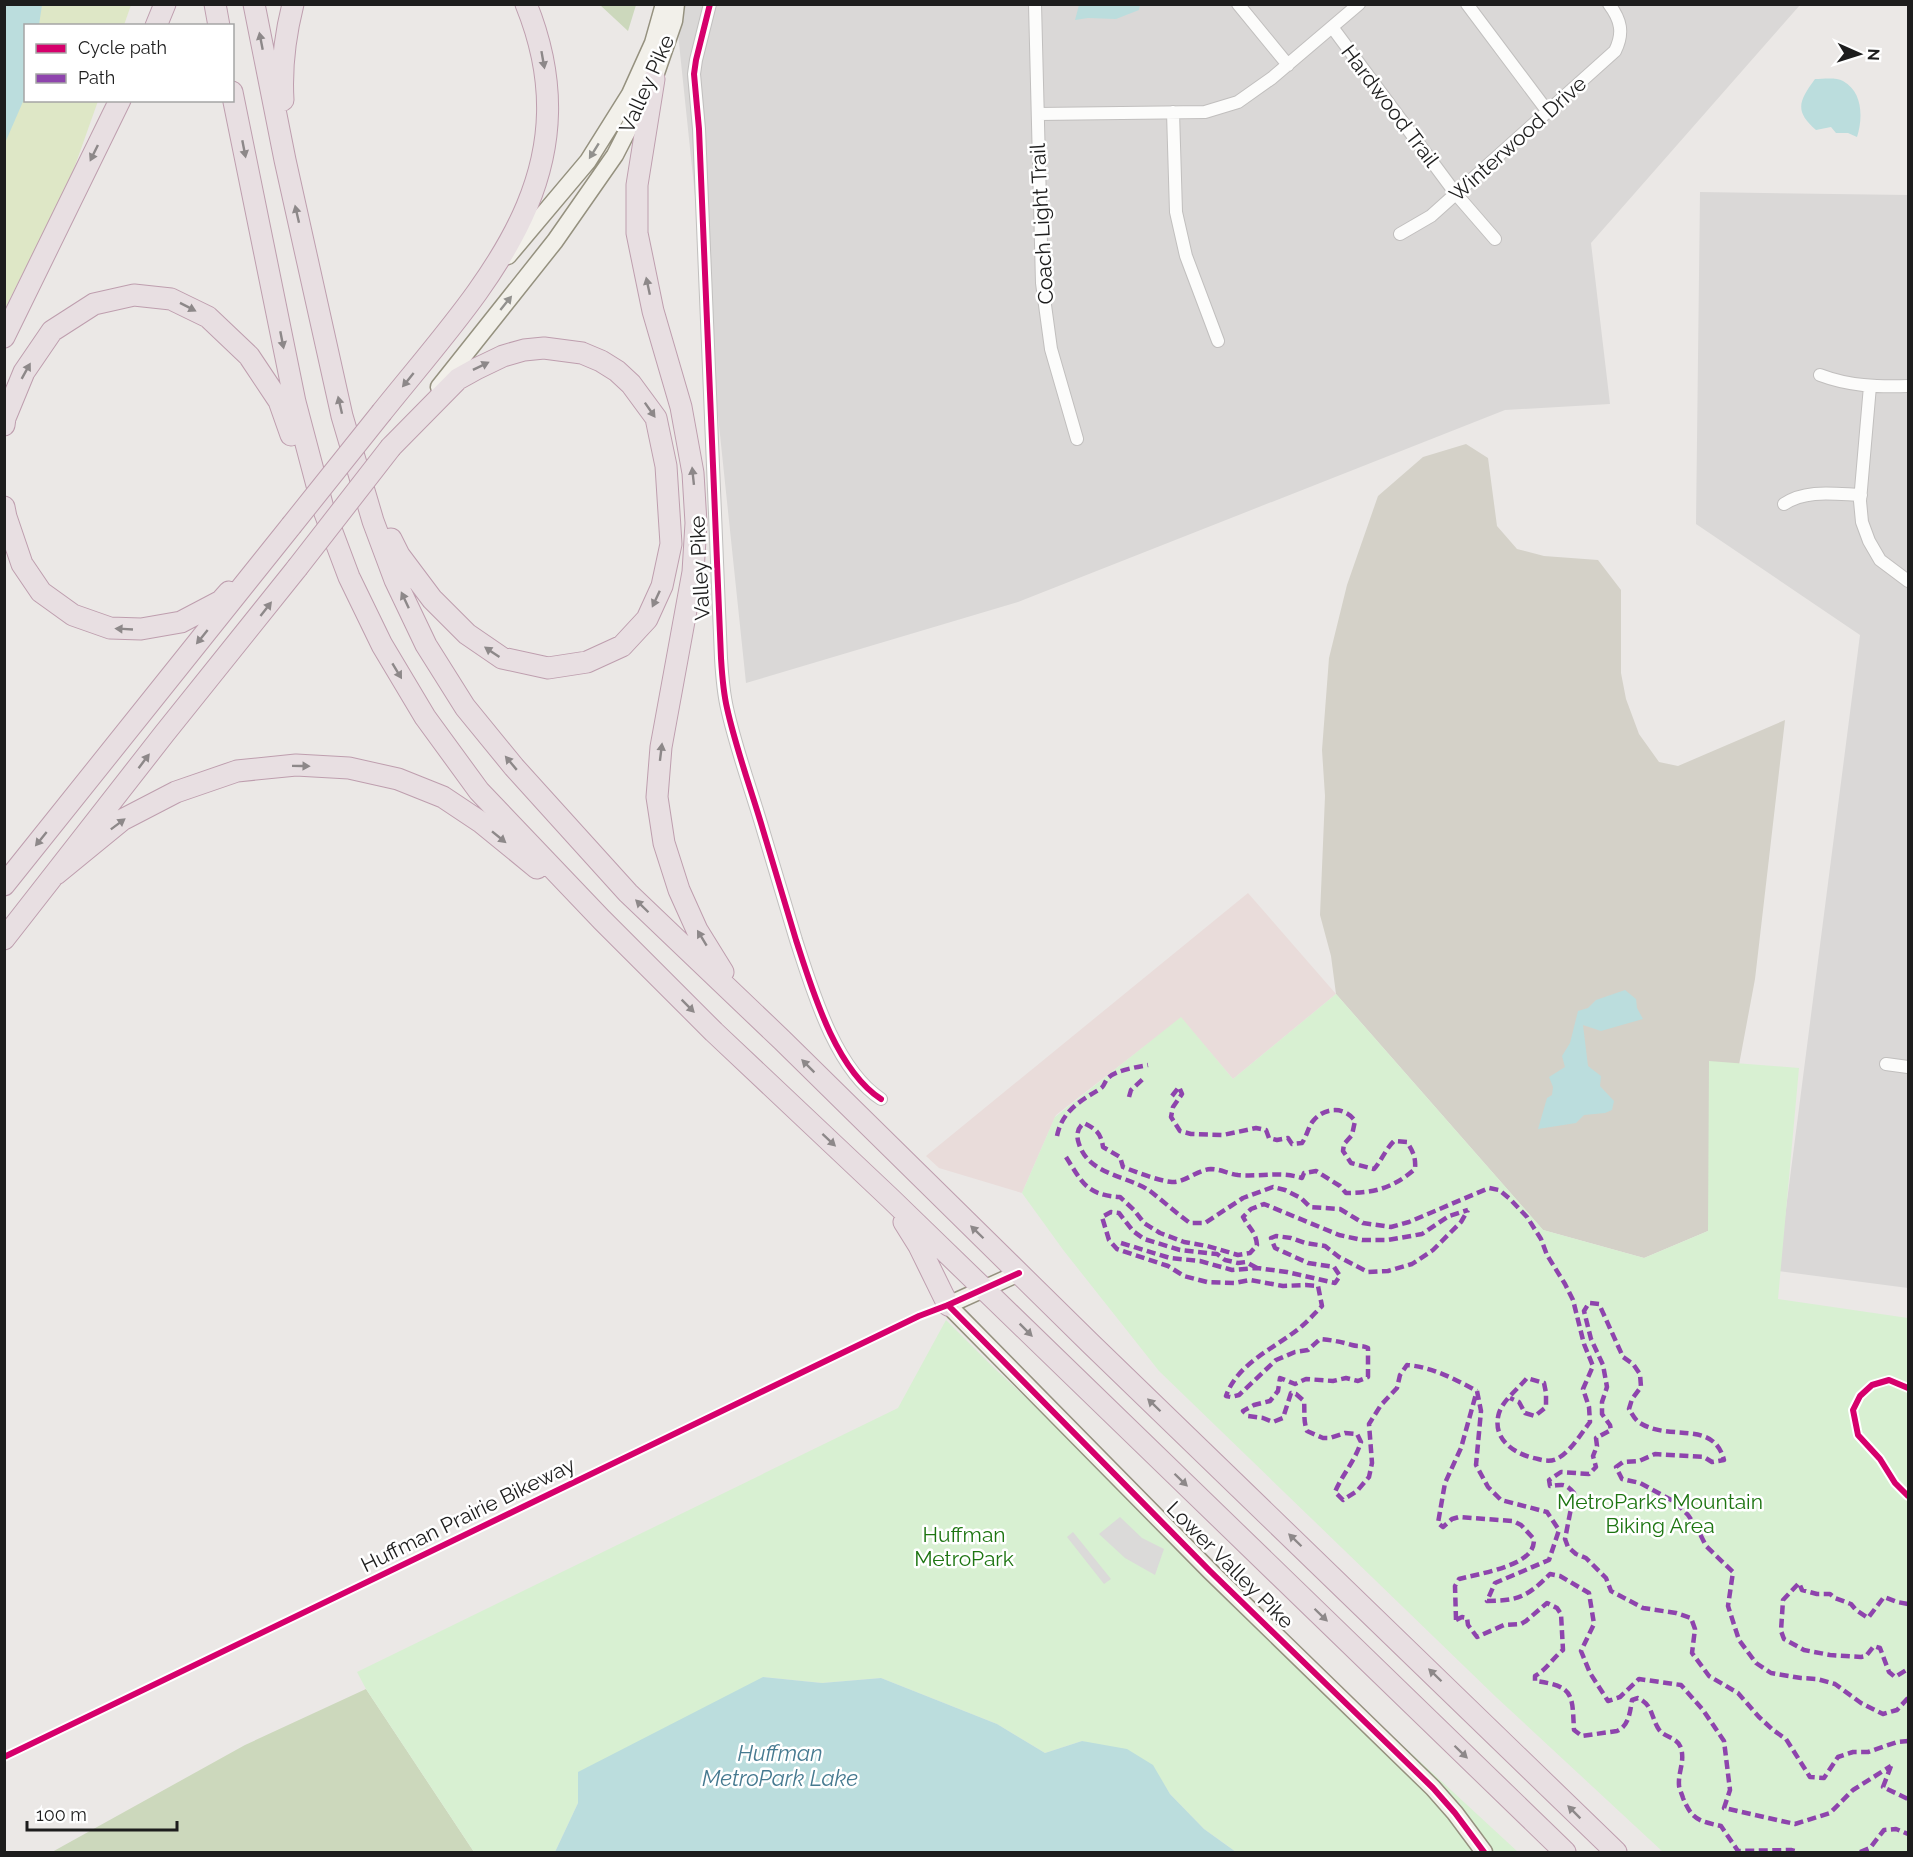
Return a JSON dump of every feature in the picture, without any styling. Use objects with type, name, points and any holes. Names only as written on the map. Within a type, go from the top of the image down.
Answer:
[{"type":"highway","points":[[157,24],[165,4]]},
{"type":"highway","points":[[215,4],[219,24]]},
{"type":"highway","points":[[254,4],[285,160],[342,416],[373,521],[395,580],[426,645],[465,707],[514,767],[628,893],[1616,1852]]},
{"type":"highway","points":[[285,160],[282,76],[287,27],[293,4]]},
{"type":"highway","points":[[4,885],[484,285],[507,248],[524,217],[536,186],[546,138],[548,86],[541,50],[526,4]]},
{"type":"highway","points":[[654,79],[637,185],[637,233],[654,311],[681,407],[693,473],[696,523],[693,572],[661,747],[657,797],[664,843],[679,890],[697,930],[745,1005]]},
{"type":"highway","points":[[4,337],[119,102]]},
{"type":"highway","points":[[234,102],[295,402],[323,508]]},
{"type":"highway","points":[[4,426],[5,418],[24,372],[52,331],[94,304],[134,295],[171,299],[208,317],[249,356],[279,401],[349,577],[382,645],[425,717],[479,791],[602,920],[714,1032],[890,1198],[1565,1852]]},
{"type":"highway","points":[[4,939],[164,734],[297,568],[391,447],[458,379],[503,356],[534,349],[582,353],[617,371],[631,384],[656,418],[666,466],[671,544],[662,586],[647,619],[622,646],[587,662],[548,668],[502,658],[467,634],[432,598],[399,555],[355,461]]},
{"type":"highway","points":[[4,507],[22,564],[41,592],[73,615],[110,628],[141,629],[181,622],[221,601],[291,526]]},
{"type":"highway","points":[[56,874],[122,820],[176,792],[237,771],[296,765],[349,768],[398,779],[443,797],[482,823],[602,920]]},
{"type":"highway","points":[[890,1198],[919,1246],[948,1305]]},
{"type":"street","name":"Valley Pike","points":[[484,285],[588,161],[630,94],[653,43],[664,4]]},
{"type":"street","name":"Valley Pike","points":[[391,447],[555,241],[615,155],[654,79],[674,21],[676,4]]},
{"type":"street","name":"Valley Pike","points":[[710,4],[694,74],[699,129],[720,658],[725,697],[740,759],[817,1003],[837,1045],[849,1064],[861,1080],[881,1099]]},
{"type":"street","name":"Coach Light Trail","points":[[1035,4],[1042,283],[1051,349],[1077,439]]},
{"type":"street","points":[[1238,4],[1288,65]]},
{"type":"street","points":[[1038,114],[1205,112],[1238,102],[1288,65],[1359,4]]},
{"type":"street","points":[[1467,4],[1548,112]]},
{"type":"street","name":"Winterwood Drive","points":[[1400,234],[1431,216],[1615,51],[1619,44],[1621,31],[1617,14],[1609,4]]},
{"type":"street","name":"Hardwood Trail","points":[[1332,27],[1456,194],[1495,239]]},
{"type":"street","points":[[1173,112],[1176,212],[1186,256],[1218,341]]},
{"type":"street","points":[[1820,375],[1852,384],[1908,386]]},
{"type":"street","points":[[1870,386],[1861,495],[1862,522],[1869,541],[1880,560],[1908,581]]},
{"type":"street","points":[[1784,504],[1792,498],[1816,494],[1861,495]]},
{"type":"street","points":[[1886,1064],[1908,1067]]},
{"type":"street","points":[[948,1305],[1019,1273]]},
{"type":"street","name":"Lower Valley Pike","points":[[948,1305],[1210,1571],[1433,1788],[1484,1852]]},
{"type":"shaded area","points":[[675,5],[1800,5],[1591,243],[1610,404],[1505,410],[1018,602],[746,683]]},
{"type":"shaded area","points":[[1700,192],[1908,195],[1908,1288],[1778,1271],[1860,635],[1696,524]]},
{"type":"shaded area","points":[[1466,444],[1488,458],[1497,526],[1517,549],[1544,556],[1598,560],[1621,590],[1621,673],[1626,699],[1639,734],[1659,762],[1678,766],[1785,720],[1755,979],[1708,1231],[1644,1258],[1543,1230],[1336,994],[1331,956],[1320,915],[1325,796],[1322,750],[1329,658],[1347,585],[1378,496],[1423,457]]},
{"type":"shaded area","points":[[1248,893],[1336,994],[1233,1079],[1181,1018],[1056,1115],[1022,1193],[939,1168],[926,1156]]},
{"type":"shaded area","points":[[1120,1517],[1142,1538],[1164,1549],[1155,1575],[1125,1558],[1099,1534]]},
{"type":"shaded area","points":[[1073,1532],[1111,1579],[1104,1584],[1067,1537]]},
{"type":"green space","points":[[5,5],[131,5],[124,24],[24,24],[24,102],[98,102],[71,177],[5,309]]},
{"type":"green space","points":[[600,5],[636,5],[628,31]]},
{"type":"green space","name":"MetroParks Mountain Biking Area","points":[[1336,994],[1543,1230],[1644,1258],[1708,1231],[1709,1061],[1799,1068],[1778,1299],[1908,1318],[1908,1852],[1663,1852],[1496,1697],[1159,1371],[1064,1251],[1022,1193],[1055,1117],[1181,1017],[1233,1079]]},
{"type":"green space","name":"Huffman MetroPark","points":[[946,1320],[995,1369],[1518,1852],[1236,1852],[1204,1829],[1170,1794],[1152,1765],[1082,1741],[1045,1753],[997,1724],[881,1678],[822,1683],[763,1677],[578,1803],[555,1852],[474,1852],[357,1672],[898,1408]]},
{"type":"green space","points":[[366,1689],[474,1852],[52,1852],[245,1745]]},
{"type":"water","points":[[5,4],[42,5],[39,24],[24,24],[24,99],[5,143]]},
{"type":"water","points":[[1079,4],[1140,5],[1139,10],[1116,19],[1075,20]]},
{"type":"water","points":[[1815,79],[1840,80],[1850,86],[1860,106],[1857,137],[1848,133],[1836,133],[1831,127],[1816,130],[1804,117],[1802,100]]},
{"type":"water","points":[[1625,990],[1636,999],[1637,1008],[1643,1019],[1601,1031],[1583,1025],[1588,1066],[1601,1076],[1600,1086],[1614,1101],[1612,1110],[1584,1115],[1576,1123],[1538,1129],[1547,1098],[1552,1095],[1553,1087],[1549,1077],[1565,1067],[1562,1056],[1570,1043],[1578,1011],[1588,1008],[1596,1000]]},
{"type":"water","name":"Huffman MetroPark Lake","points":[[763,1677],[822,1683],[881,1678],[997,1724],[1045,1753],[1082,1741],[1127,1749],[1153,1765],[1170,1794],[1204,1829],[1236,1852],[555,1852],[578,1803],[578,1772]]},
{"type":"marked path","points":[[1057,1136],[1059,1127],[1068,1113],[1102,1088],[1108,1078],[1122,1071],[1148,1065]]},
{"type":"marked path","points":[[1129,1097],[1131,1090],[1143,1079]]},
{"type":"marked path","points":[[1172,1096],[1179,1087],[1182,1094],[1173,1107],[1171,1117],[1180,1131],[1191,1134],[1223,1135],[1256,1128],[1266,1130],[1269,1138],[1277,1140],[1288,1138],[1292,1144],[1302,1143],[1311,1123],[1323,1113],[1334,1110],[1346,1113],[1355,1121],[1352,1135],[1344,1144],[1343,1151],[1351,1163],[1374,1169],[1394,1141],[1407,1142],[1415,1161],[1415,1169],[1399,1181],[1383,1188],[1356,1193],[1346,1193],[1340,1186],[1316,1171],[1304,1173],[1302,1178],[1286,1175],[1238,1175],[1211,1169],[1181,1181],[1172,1182],[1123,1167],[1120,1157],[1103,1147],[1101,1138],[1092,1127],[1084,1123],[1080,1127],[1078,1141],[1091,1162],[1109,1173],[1150,1191],[1190,1223],[1205,1223],[1243,1198],[1273,1187],[1301,1198],[1310,1207],[1340,1209],[1363,1223],[1391,1227],[1409,1222],[1489,1188],[1499,1190],[1510,1199],[1527,1217],[1541,1239],[1547,1255],[1573,1300],[1584,1344],[1593,1366],[1583,1389],[1589,1407],[1590,1422],[1572,1446],[1557,1459],[1546,1461],[1530,1457],[1507,1445],[1497,1423],[1501,1408],[1527,1378],[1544,1383],[1546,1407],[1535,1416],[1525,1413],[1519,1402],[1510,1398]]},
{"type":"marked path","points":[[1066,1157],[1086,1186],[1099,1193],[1120,1197],[1144,1223],[1160,1233],[1184,1242],[1238,1255],[1250,1253],[1257,1245],[1254,1233],[1243,1217],[1251,1209],[1264,1204],[1339,1235],[1362,1240],[1388,1240],[1422,1234],[1449,1216],[1468,1210]]},
{"type":"marked path","points":[[1121,1243],[1170,1258],[1200,1261],[1232,1270],[1257,1268],[1335,1283],[1340,1276],[1334,1267],[1308,1263],[1275,1248],[1271,1238],[1276,1236],[1291,1238],[1325,1246],[1339,1257],[1368,1272],[1388,1271],[1412,1264],[1433,1250],[1461,1222],[1468,1210]]},
{"type":"marked path","points":[[1257,1268],[1246,1262],[1225,1260],[1217,1254],[1180,1250],[1144,1239],[1133,1231],[1119,1213],[1111,1212],[1102,1217],[1109,1240],[1117,1249],[1168,1266],[1184,1276],[1207,1282],[1235,1283],[1250,1280],[1283,1286],[1318,1286],[1322,1306],[1292,1334],[1248,1365],[1239,1374],[1226,1396],[1239,1395],[1276,1360],[1295,1352],[1308,1350],[1320,1339],[1368,1348],[1368,1377],[1358,1381],[1346,1378],[1333,1381],[1306,1379],[1295,1384],[1280,1378],[1278,1391],[1270,1401],[1254,1405],[1243,1411],[1248,1416],[1273,1422],[1283,1418],[1291,1393],[1296,1394],[1304,1401],[1307,1431],[1323,1438],[1345,1433],[1357,1434],[1361,1442],[1335,1492],[1343,1500],[1357,1491],[1369,1477],[1372,1463],[1369,1424],[1381,1405],[1397,1388],[1400,1375],[1407,1365],[1434,1371],[1477,1391]]},
{"type":"marked path","points":[[1908,1698],[1897,1710],[1883,1714],[1861,1703],[1835,1684],[1817,1679],[1771,1673],[1756,1663],[1739,1640],[1728,1606],[1733,1572],[1706,1546],[1688,1515],[1675,1502],[1640,1483],[1622,1479],[1616,1467],[1623,1462],[1639,1461],[1655,1454],[1704,1457],[1712,1462],[1724,1460],[1718,1447],[1700,1435],[1664,1431],[1637,1420],[1629,1409],[1632,1399],[1641,1387],[1640,1374],[1633,1364],[1623,1357],[1599,1304],[1589,1303],[1584,1311],[1591,1339],[1603,1365],[1607,1387],[1602,1402],[1602,1414],[1611,1430],[1596,1438],[1597,1446],[1593,1456],[1596,1467],[1589,1474],[1561,1472],[1549,1480],[1550,1486],[1563,1485],[1574,1493],[1565,1539],[1568,1547],[1576,1554],[1586,1558],[1606,1578],[1611,1591],[1643,1608],[1676,1613],[1691,1618],[1695,1629],[1692,1653],[1709,1676],[1738,1693],[1759,1717],[1786,1739],[1810,1777],[1824,1778],[1838,1757],[1853,1752],[1868,1752],[1897,1742],[1908,1741]]},
{"type":"marked path","points":[[1477,1391],[1481,1411],[1476,1465],[1488,1487],[1501,1500],[1547,1512],[1559,1530],[1549,1560],[1495,1583],[1487,1601],[1507,1600],[1522,1596],[1550,1574],[1560,1576],[1589,1593],[1594,1624],[1581,1651],[1590,1673],[1608,1701],[1620,1697],[1639,1679],[1681,1685],[1703,1710],[1724,1741],[1730,1790],[1724,1808],[1795,1824],[1830,1813],[1853,1790],[1891,1766]]},
{"type":"marked path","points":[[1456,1620],[1455,1586],[1459,1579],[1497,1570],[1516,1562],[1530,1552],[1534,1543],[1534,1539],[1521,1525],[1513,1521],[1459,1517],[1452,1519],[1443,1527],[1438,1523],[1445,1483],[1461,1448],[1476,1394]]},
{"type":"marked path","points":[[1908,1604],[1884,1597],[1868,1618],[1851,1604],[1830,1594],[1817,1594],[1802,1590],[1799,1583],[1783,1600],[1781,1631],[1784,1639],[1804,1650],[1830,1655],[1866,1656],[1874,1646],[1880,1648],[1889,1672],[1895,1677],[1908,1669]]},
{"type":"marked path","points":[[1456,1620],[1462,1617],[1467,1618],[1468,1625],[1477,1637],[1504,1625],[1521,1624],[1547,1603],[1557,1608],[1561,1614],[1563,1650],[1535,1676],[1535,1681],[1558,1686],[1569,1694],[1573,1708],[1574,1730],[1582,1736],[1617,1731],[1624,1726],[1630,1714],[1632,1700],[1638,1698],[1649,1707],[1660,1731],[1676,1741],[1681,1748],[1679,1787],[1693,1815],[1702,1821],[1721,1826],[1738,1851],[1791,1850],[1799,1852]]},
{"type":"marked path","points":[[1891,1766],[1883,1787],[1908,1799]]},
{"type":"marked path","points":[[1860,1852],[1870,1848],[1884,1830],[1896,1829],[1908,1834]]},
{"type":"cycle path","points":[[710,4],[694,74],[699,129],[721,658],[725,695],[739,754],[818,1004],[827,1027],[851,1068],[865,1086],[881,1099]]},
{"type":"cycle path","name":"Huffman Prairie Bikeway","points":[[4,1757],[919,1316],[1019,1273]]},
{"type":"cycle path","points":[[948,1305],[1210,1571],[1433,1788],[1484,1852]]},
{"type":"cycle path","points":[[1908,1388],[1889,1380],[1872,1385],[1860,1396],[1853,1410],[1858,1435],[1880,1459],[1895,1483],[1908,1496]]}]
